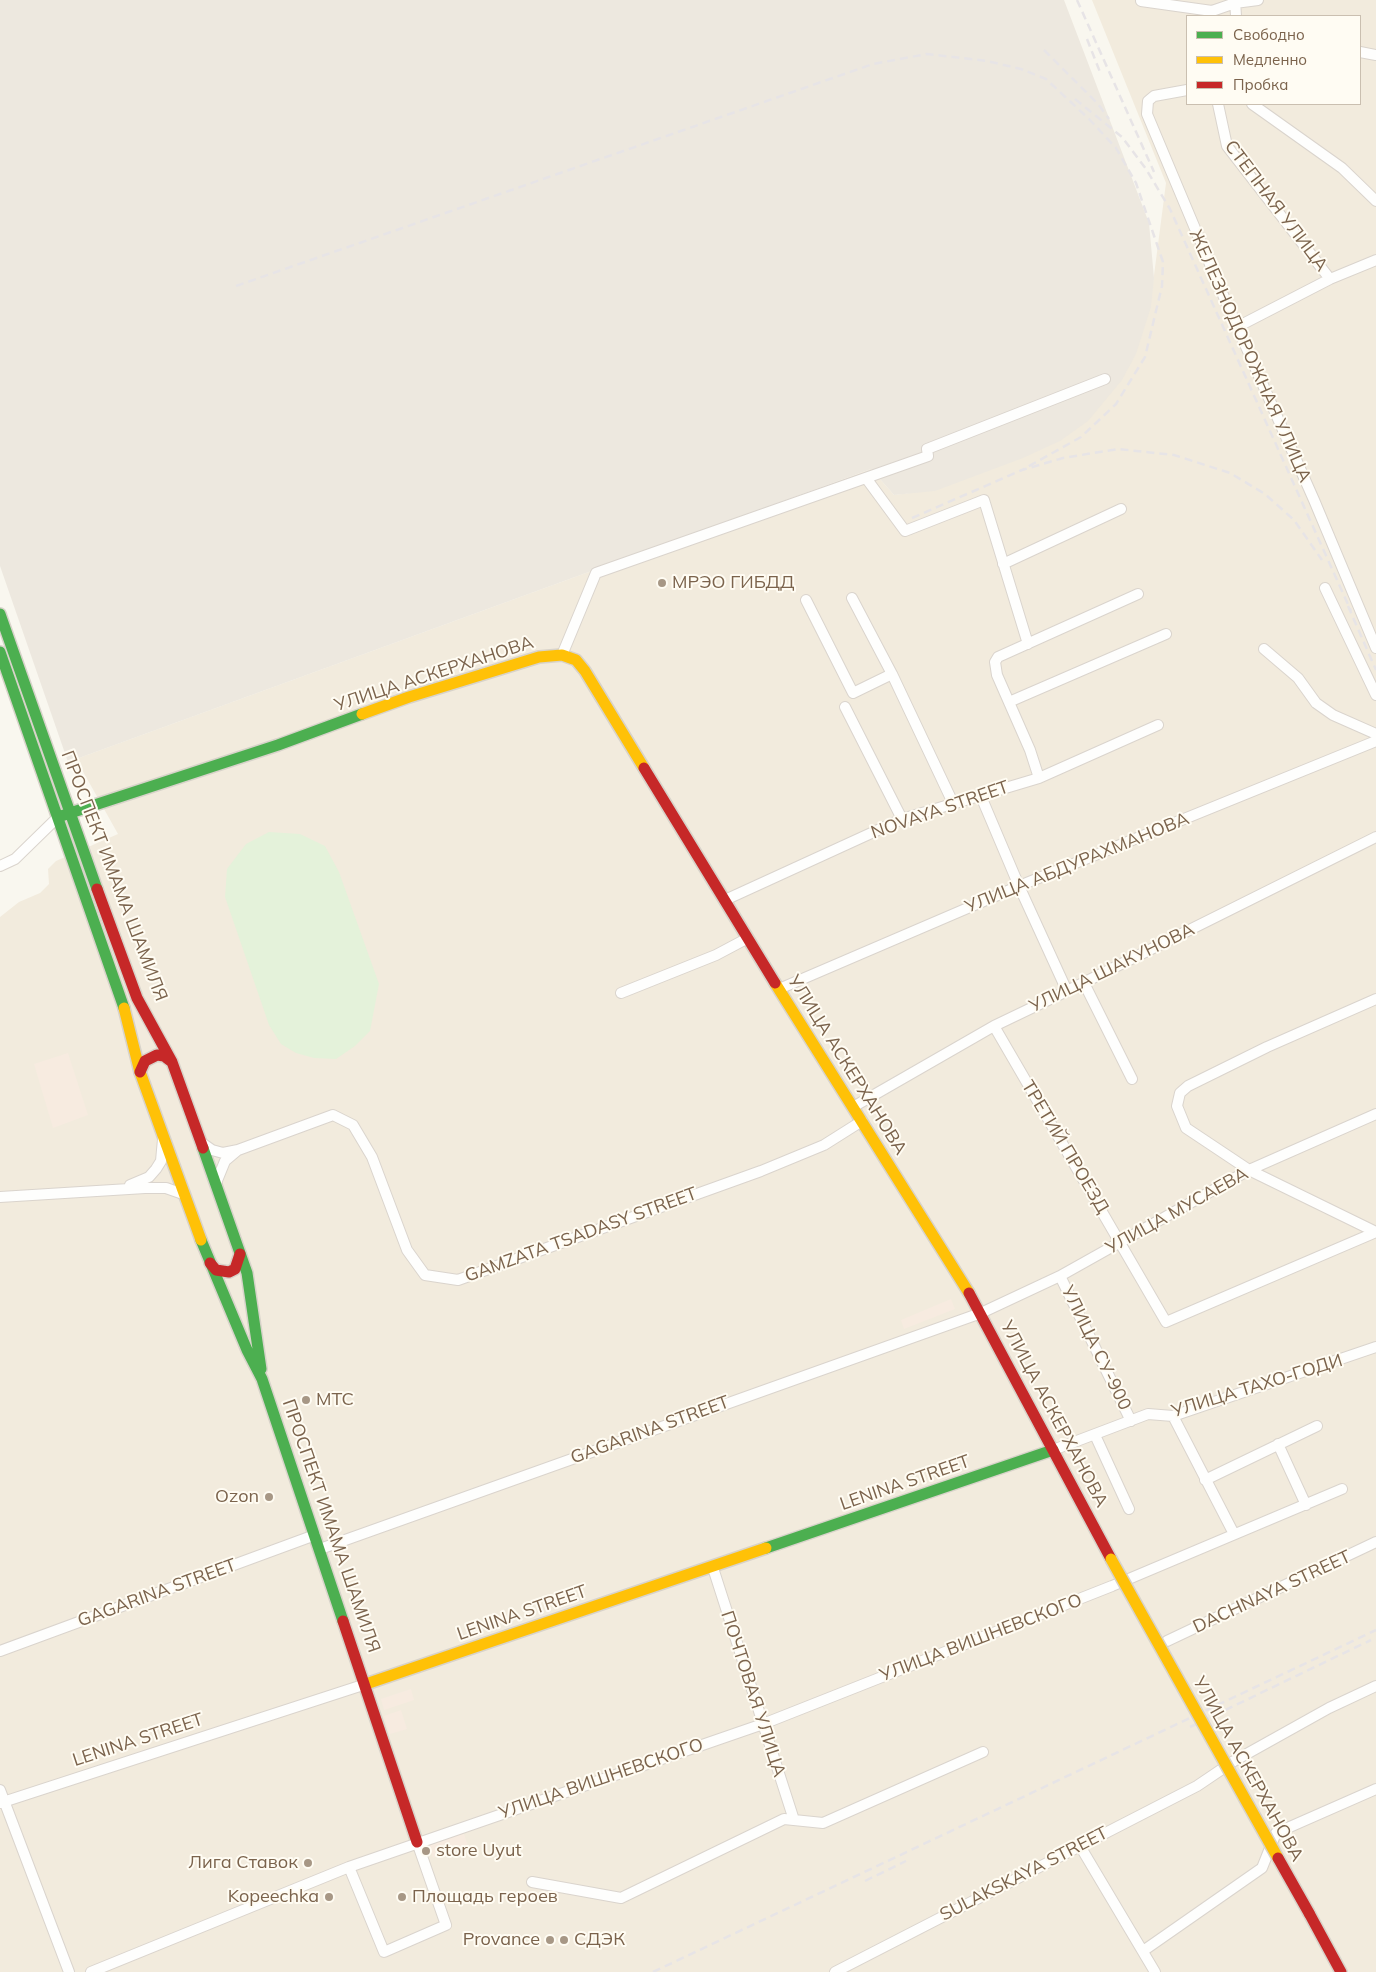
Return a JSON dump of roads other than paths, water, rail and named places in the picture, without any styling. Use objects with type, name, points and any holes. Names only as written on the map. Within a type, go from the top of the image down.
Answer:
[{"type":"street","points":[[1141,1],[1212,11],[1235,2],[1258,0]]},
{"type":"street","points":[[1235,2],[1236,15]]},
{"type":"street","points":[[1361,52],[1376,55]]},
{"type":"street","name":"ЖЕЛЕЗНОДОРОЖНАЯ УЛИЦА","points":[[1186,90],[1154,96],[1148,100],[1147,114],[1376,648]]},
{"type":"street","name":"СТЕПНАЯ УЛИЦА","points":[[1218,105],[1227,146],[1330,279]]},
{"type":"street","points":[[1253,105],[1342,168],[1376,201]]},
{"type":"street","points":[[1237,327],[1330,279],[1376,260]]},
{"type":"street","points":[[562,655],[596,574],[928,456],[927,448],[1105,379]]},
{"type":"street","points":[[866,478],[905,531],[984,500],[1028,644]]},
{"type":"street","points":[[1003,564],[1121,509]]},
{"type":"street","points":[[1326,588],[1376,695]]},
{"type":"street","points":[[1040,778],[997,675],[995,662],[998,657],[1138,594]]},
{"type":"street","points":[[852,598],[892,674],[953,803]]},
{"type":"street","points":[[806,600],[853,693],[892,674]]},
{"type":"street","name":"ПРОСПЕКТ ИМАМА ШАМИЛЯ","points":[[0,614],[123,1004],[140,1072],[208,1261],[246,1350],[262,1379],[366,1684],[417,1842]]},
{"type":"street","points":[[1009,702],[1166,634]]},
{"type":"street","points":[[1264,649],[1298,678],[1316,702],[1333,715],[1376,734]]},
{"type":"street","name":"ПРОСПЕКТ ИМАМА ШАМИЛЯ","points":[[0,652],[137,998],[172,1062],[202,1143],[247,1273],[262,1379]]},
{"type":"street","name":"УЛИЦА АСКЕРХАНОВА","points":[[64,815],[278,746],[409,697],[539,657],[562,655],[576,660],[585,671],[724,900],[981,1313],[1110,1559],[1341,1972]]},
{"type":"street","points":[[845,707],[902,820]]},
{"type":"street","name":"NOVAYA STREET","points":[[724,900],[902,820],[980,794],[1040,778],[1158,726]]},
{"type":"street","name":"УЛИЦА АБДУРАХМАНОВА","points":[[779,988],[1019,886],[1376,741]]},
{"type":"street","points":[[980,794],[1067,992]]},
{"type":"street","points":[[0,866],[15,859],[64,815]]},
{"type":"street","name":"УЛИЦА ШАКУНОВА","points":[[853,1107],[994,1026],[1067,992],[1376,837]]},
{"type":"street","points":[[621,993],[716,955],[748,938]]},
{"type":"street","points":[[1084,983],[1132,1079]]},
{"type":"street","points":[[1376,999],[1267,1047],[1188,1086],[1180,1093],[1177,1106],[1186,1128],[1249,1170],[1376,1232]]},
{"type":"street","name":"ТРЕТИЙ ПРОЕЗД","points":[[994,1026],[1166,1322],[1376,1232]]},
{"type":"street","points":[[140,1072],[145,1061],[157,1055],[164,1056],[172,1062]]},
{"type":"street","name":"УЛИЦА МУСАЕВА","points":[[981,1313],[1060,1276],[1249,1170],[1376,1114]]},
{"type":"street","name":"GAMZATA TSADASY STREET","points":[[238,1150],[333,1115],[353,1125],[372,1158],[407,1250],[425,1275],[458,1280],[824,1145],[862,1121]]},
{"type":"street","points":[[110,1189],[140,1182],[149,1177],[161,1161],[163,1136]]},
{"type":"street","points":[[202,1143],[212,1150],[223,1153],[238,1150]]},
{"type":"street","points":[[216,1183],[225,1161],[238,1150]]},
{"type":"street","points":[[0,1197],[110,1189],[166,1188],[183,1194]]},
{"type":"street","points":[[208,1261],[216,1270],[229,1272],[235,1269],[240,1254]]},
{"type":"street","name":"УЛИЦА СУ-900","points":[[1060,1276],[1131,1421]]},
{"type":"street","name":"GAGARINA STREET","points":[[320,1549],[981,1313]]},
{"type":"street","name":"УЛИЦА ТАХО-ГОДИ","points":[[1053,1450],[1148,1414],[1172,1416],[1376,1347]]},
{"type":"street","points":[[1172,1416],[1234,1534],[1342,1489]]},
{"type":"street","points":[[1206,1480],[1317,1426]]},
{"type":"street","points":[[1094,1435],[1129,1509]]},
{"type":"street","points":[[1278,1444],[1306,1505]]},
{"type":"street","name":"LENINA STREET","points":[[2,1802],[366,1684],[713,1568],[1053,1450]]},
{"type":"street","name":"УЛИЦА ВИШНЕВСКОГО","points":[[90,1972],[349,1866],[763,1724],[1112,1586],[1234,1534]]},
{"type":"street","name":"GAGARINA STREET","points":[[0,1651],[315,1535]]},
{"type":"street","name":"DACHNAYA STREET","points":[[1167,1641],[1376,1542]]},
{"type":"street","name":"ПОЧТОВАЯ УЛИЦА","points":[[713,1568],[794,1820]]},
{"type":"street","name":"SULAKSKAYA STREET","points":[[835,1972],[1214,1776],[1234,1761],[1329,1708],[1376,1686]]},
{"type":"street","points":[[532,1882],[621,1898],[784,1819],[824,1823],[983,1752]]},
{"type":"street","points":[[1143,1951],[1262,1868],[1276,1834],[1376,1789]]},
{"type":"street","points":[[0,1790],[2,1802],[69,1972]]},
{"type":"street","points":[[349,1866],[384,1952],[446,1926],[417,1842]]},
{"type":"street","points":[[1080,1846],[1155,1972]]},
{"type":"railway","points":[[1077,0],[1154,172]]},
{"type":"railway","points":[[1087,39],[1100,72]]},
{"type":"railway","points":[[1044,50],[1098,104],[1109,119]]},
{"type":"railway","points":[[236,286],[873,64],[927,54],[987,61],[1021,69],[1046,79],[1089,119],[1116,148],[1136,183],[1163,262],[1162,286],[1145,357],[1116,404],[1081,437],[1022,470]]},
{"type":"railway","points":[[1075,99],[1122,137],[1146,169],[1170,209],[1351,611]]},
{"type":"railway","points":[[912,518],[1022,470],[1063,458],[1118,449],[1174,455],[1230,473],[1265,494],[1294,520],[1322,560]]},
{"type":"railway","points":[[1348,606],[1376,670]]},
{"type":"railway","points":[[653,1972],[1376,1630]]},
{"type":"railway","points":[[1190,1727],[1371,1640]]},
{"type":"railway","points":[[865,1881],[906,1861]]},
{"type":"place","name":"МРЭО ГИБДД","points":[[662,583]]},
{"type":"place","name":"МТС","points":[[306,1400]]},
{"type":"place","name":"Ozon","points":[[269,1497]]},
{"type":"place","name":"store Uyut","points":[[426,1851]]},
{"type":"place","name":"Лига Ставок","points":[[308,1863]]},
{"type":"place","name":"Kopeechka","points":[[329,1897]]},
{"type":"place","name":"Площадь героев","points":[[402,1897]]},
{"type":"place","name":"Provance","points":[[550,1940]]},
{"type":"place","name":"СДЭК","points":[[564,1940]]}]
